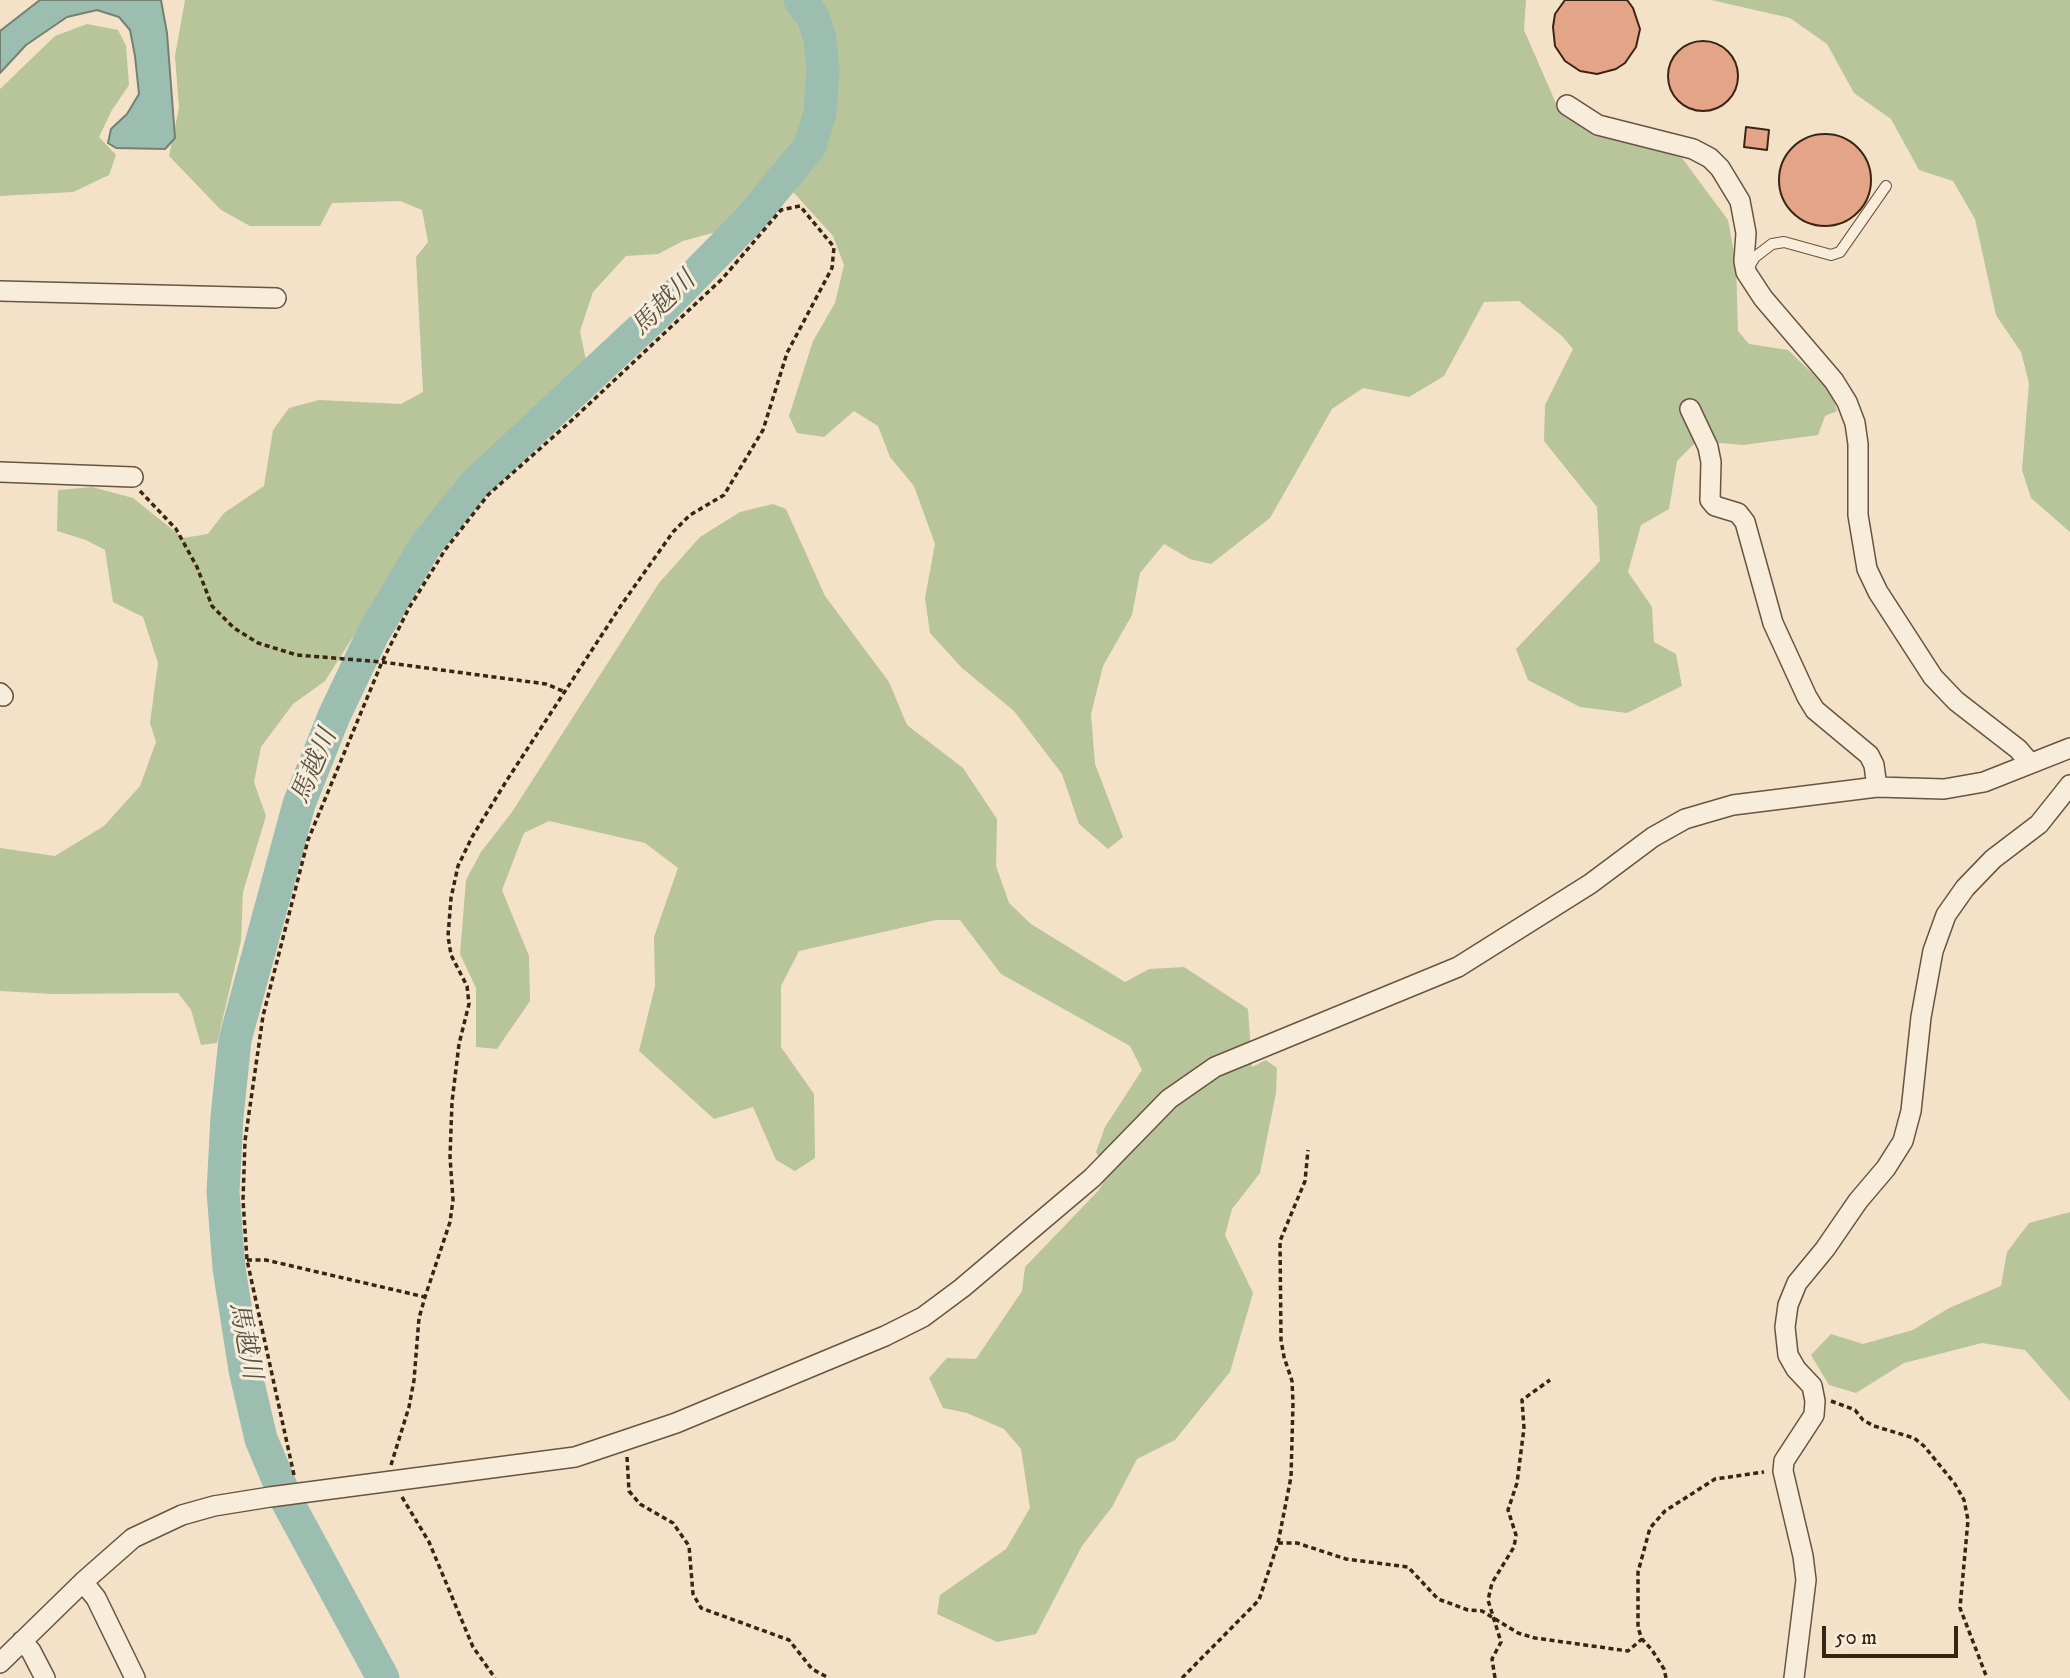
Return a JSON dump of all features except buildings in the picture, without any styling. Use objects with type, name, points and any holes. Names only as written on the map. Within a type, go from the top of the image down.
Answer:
[{"type":"street","points":[[1567,106],[1598,125],[1677,144],[1710,158],[1720,168],[1740,201],[1745,233],[1746,272],[1763,298],[1835,381],[1847,401],[1855,423],[1858,444],[1858,516],[1867,569],[1878,592],[1933,677],[1956,701],[2018,749],[2030,762]]},
{"type":"street","points":[[0,291],[276,298]]},
{"type":"street","points":[[1690,409],[1708,447],[1711,462],[1710,500],[1715,506],[1738,513],[1745,522],[1773,623],[1807,697],[1815,710],[1869,755],[1874,765],[1877,787]]},
{"type":"street","points":[[0,472],[133,477]]},
{"type":"street","points":[[0,1663],[83,1582],[133,1538],[182,1515],[214,1506],[296,1493],[575,1457],[626,1441],[885,1336],[923,1317],[962,1288],[1091,1178],[1169,1099],[1215,1066],[1458,967],[1590,884],[1653,837],[1685,819],[1732,805],[1877,787],[1944,789],[1984,782],[2070,748]]},
{"type":"street","points":[[1794,1678],[1805,1580],[1803,1556],[1783,1471],[1784,1461],[1814,1415],[1815,1401],[1812,1386],[1788,1355],[1785,1327],[1788,1305],[1797,1283],[1886,1168],[1903,1141],[1911,1111],[1928,977],[1933,951],[1946,915],[1965,888],[1993,859],[2039,824],[2070,785]]},
{"type":"street","points":[[83,1582],[96,1598],[135,1678]]},
{"type":"street","points":[[23,1641],[45,1678]]},
{"type":"lane","points":[[1746,272],[1755,257],[1772,244],[1784,242],[1831,255],[1840,252],[1886,186]]},
{"type":"path","points":[[296,1493],[247,1260],[243,1200],[245,1141],[263,1016],[308,840],[382,662],[409,608],[444,550],[488,495],[572,421],[723,278],[781,210],[800,206],[834,247],[832,268],[787,353],[763,430],[724,495],[690,515],[673,532],[588,654],[472,837],[458,866],[451,898],[447,936],[451,955],[467,986],[469,1004],[459,1044],[452,1102],[450,1157],[453,1200],[450,1222],[419,1318],[409,1407],[389,1471],[392,1482],[429,1542],[469,1638],[495,1678]]},
{"type":"path","points":[[133,477],[137,489],[176,529],[197,568],[212,606],[234,628],[258,643],[297,655],[382,662],[545,684],[565,692]]},
{"type":"path","points":[[1182,1678],[1259,1600],[1278,1543],[1291,1476],[1293,1403],[1292,1381],[1281,1340],[1280,1241],[1305,1181],[1308,1150]]},
{"type":"path","points":[[247,1260],[266,1260],[425,1297]]},
{"type":"path","points":[[1495,1678],[1492,1659],[1502,1642],[1489,1600],[1492,1583],[1514,1547],[1516,1535],[1507,1510],[1517,1483],[1518,1458],[1524,1428],[1522,1400],[1550,1380]]},
{"type":"path","points":[[1815,1401],[1834,1401],[1855,1410],[1863,1420],[1874,1426],[1914,1438],[1924,1446],[1955,1484],[1964,1500],[1968,1520],[1960,1608],[1987,1678]]},
{"type":"path","points":[[626,1441],[629,1491],[640,1504],[673,1522],[688,1546],[693,1594],[701,1608],[789,1640],[812,1669],[830,1678]]},
{"type":"path","points":[[1666,1678],[1664,1669],[1642,1639],[1638,1628],[1638,1572],[1650,1528],[1665,1511],[1715,1479],[1735,1474],[1783,1471]]},
{"type":"path","points":[[1278,1543],[1297,1543],[1346,1559],[1408,1567],[1438,1599],[1468,1610],[1482,1611],[1518,1633],[1535,1639],[1628,1651],[1642,1639]]},
{"type":"shaded area","points":[[40,0],[161,0],[167,33],[175,138],[165,149],[116,148],[108,143],[111,129],[127,114],[139,94],[130,30],[119,17],[97,10],[67,17],[26,45],[0,73],[0,31]]},
{"type":"shaded area","points":[[185,0],[1526,0],[1524,30],[1558,108],[1595,131],[1682,158],[1728,220],[1736,264],[1738,331],[1749,344],[1788,350],[1832,392],[1837,411],[1825,416],[1818,435],[1743,445],[1697,441],[1677,461],[1669,509],[1641,525],[1628,572],[1652,607],[1654,642],[1676,654],[1682,686],[1627,713],[1580,707],[1528,680],[1516,649],[1600,561],[1597,507],[1544,441],[1545,405],[1573,349],[1562,336],[1519,301],[1484,302],[1444,376],[1409,397],[1363,388],[1332,409],[1270,518],[1211,564],[1190,559],[1164,544],[1140,573],[1132,615],[1103,666],[1091,714],[1095,764],[1123,837],[1108,849],[1079,824],[1062,774],[1014,711],[962,668],[930,633],[925,598],[935,544],[914,486],[890,457],[878,426],[854,411],[824,437],[797,433],[789,416],[813,341],[835,303],[844,265],[833,236],[785,183],[764,191],[727,229],[683,241],[658,254],[626,256],[593,292],[580,331],[586,361],[560,395],[483,460],[442,503],[410,547],[325,681],[293,704],[261,747],[254,782],[266,816],[243,892],[241,941],[217,1043],[201,1045],[191,1010],[178,993],[53,994],[0,991],[0,848],[55,856],[104,826],[140,786],[156,742],[150,723],[158,663],[143,617],[113,602],[105,550],[86,540],[57,531],[58,490],[92,487],[133,498],[183,538],[208,534],[224,513],[264,486],[273,430],[289,408],[319,400],[401,404],[423,392],[416,257],[428,242],[422,210],[400,201],[332,203],[320,226],[250,226],[221,210],[169,156],[179,108],[175,56]]},
{"type":"shaded area","points":[[1711,0],[2070,0],[2070,532],[2031,498],[2022,470],[2029,383],[2021,352],[1996,315],[1975,219],[1953,181],[1919,170],[1891,119],[1854,93],[1827,44],[1790,18]]},
{"type":"shaded area","points":[[87,24],[118,30],[126,46],[129,85],[112,110],[99,137],[116,155],[109,175],[73,192],[0,196],[0,89],[55,36]]},
{"type":"shaded area","points":[[773,504],[786,509],[825,596],[889,682],[907,725],[963,768],[997,819],[996,866],[1009,903],[1031,924],[1125,982],[1149,969],[1184,967],[1248,1009],[1252,1067],[1266,1060],[1277,1068],[1276,1093],[1260,1173],[1232,1209],[1225,1235],[1253,1293],[1230,1372],[1175,1440],[1137,1459],[1112,1507],[1082,1546],[1036,1634],[997,1642],[937,1614],[940,1595],[1006,1549],[1030,1508],[1021,1449],[1004,1429],[967,1413],[943,1408],[929,1378],[947,1358],[976,1359],[1022,1291],[1025,1267],[1098,1191],[1108,1175],[1096,1152],[1105,1127],[1142,1070],[1130,1046],[1001,974],[960,920],[936,920],[799,951],[781,986],[781,1047],[814,1094],[815,1158],[795,1171],[776,1160],[753,1107],[714,1119],[639,1051],[655,986],[654,937],[678,868],[645,843],[549,821],[524,833],[502,890],[529,956],[530,1001],[497,1049],[476,1047],[476,988],[460,954],[466,880],[481,852],[512,812],[659,583],[700,537],[740,512]]},
{"type":"shaded area","points":[[2070,1212],[2070,1401],[2025,1350],[1982,1343],[1904,1363],[1856,1393],[1829,1385],[1811,1355],[1831,1334],[1863,1344],[1913,1330],[1949,1308],[2001,1286],[2007,1252],[2029,1223]]},
{"type":"waterway","name":"馬越川","points":[[383,1678],[287,1501],[261,1439],[245,1370],[229,1268],[223,1192],[235,1040],[299,804],[334,716],[373,634],[425,546],[474,485],[658,313],[750,219],[810,146],[820,113],[823,69],[820,39],[813,17],[800,0]]}]
